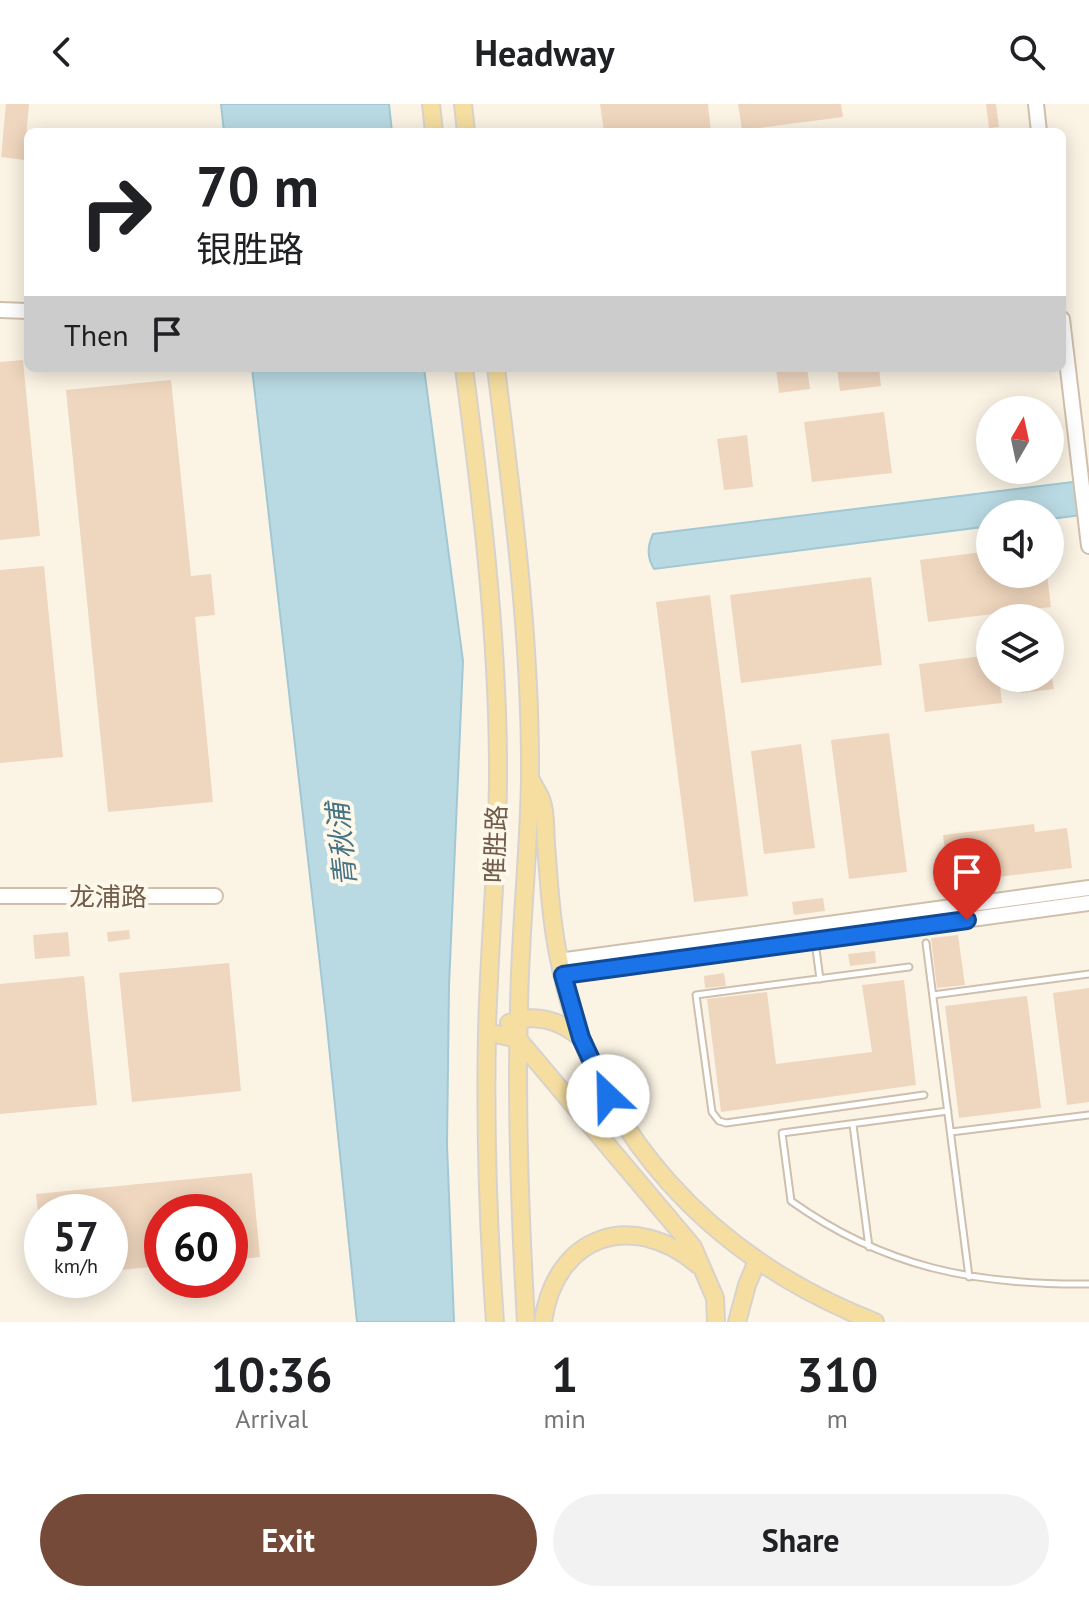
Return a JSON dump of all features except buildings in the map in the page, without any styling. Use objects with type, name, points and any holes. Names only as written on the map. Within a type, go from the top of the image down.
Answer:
[{"type":"main road","points":[[431,104],[434,128]]},
{"type":"main road","points":[[463,104],[466,128]]},
{"type":"main road","name":"唯胜路","points":[[465,372],[485,533],[495,649],[498,762],[487,1032],[488,1216],[495,1322]]},
{"type":"main road","name":"唯胜路","points":[[496,372],[516,534],[527,681],[530,778],[518,1019],[520,1212],[526,1322]]},
{"type":"main road","points":[[530,778],[542,801],[553,924],[561,968],[581,1038],[608,1096],[637,1143],[684,1201],[722,1235],[757,1261],[814,1295],[875,1322]]},
{"type":"main road","points":[[487,1032],[518,1019],[548,1020],[567,1026],[581,1038]]},
{"type":"main road","points":[[487,1032],[518,1039],[693,1247],[715,1298],[716,1322]]},
{"type":"main road","points":[[543,1322],[547,1295],[557,1274],[574,1255],[590,1244],[608,1238],[625,1235],[661,1241],[680,1249],[705,1271]]},
{"type":"main road","points":[[737,1322],[757,1261]]},
{"type":"street","points":[[1036,104],[1039,128]]},
{"type":"street","points":[[0,310],[24,311]]},
{"type":"street","points":[[1066,351],[1089,546]]},
{"type":"street","points":[[561,968],[1089,888]]},
{"type":"street","name":"龙浦路","points":[[0,896],[215,896]]},
{"type":"street","points":[[561,968],[815,941],[1089,903]]},
{"type":"lane","points":[[815,941],[820,979]]},
{"type":"lane","points":[[926,943],[969,1277]]},
{"type":"lane","points":[[909,967],[696,995],[714,1117],[726,1123],[924,1095]]},
{"type":"lane","points":[[933,995],[1089,974]]},
{"type":"lane","points":[[948,1111],[782,1133],[791,1201],[826,1226],[869,1248],[929,1268],[969,1277],[1038,1285],[1089,1284]]},
{"type":"lane","points":[[951,1132],[1089,1115]]},
{"type":"lane","points":[[853,1125],[869,1248]]},
{"type":"water","points":[[221,104],[389,104],[392,128],[224,128]]},
{"type":"water","name":"青秋浦","points":[[252,372],[425,372],[463,661],[449,986],[447,1145],[454,1322],[357,1322],[326,1017]]},
{"type":"water","points":[[1089,480],[1089,514],[1064,517],[1064,500],[976,500],[976,528],[654,569],[649,556],[653,534]]},
{"type":"route","points":[[608,1096],[581,1038],[563,975],[967,920]]}]
